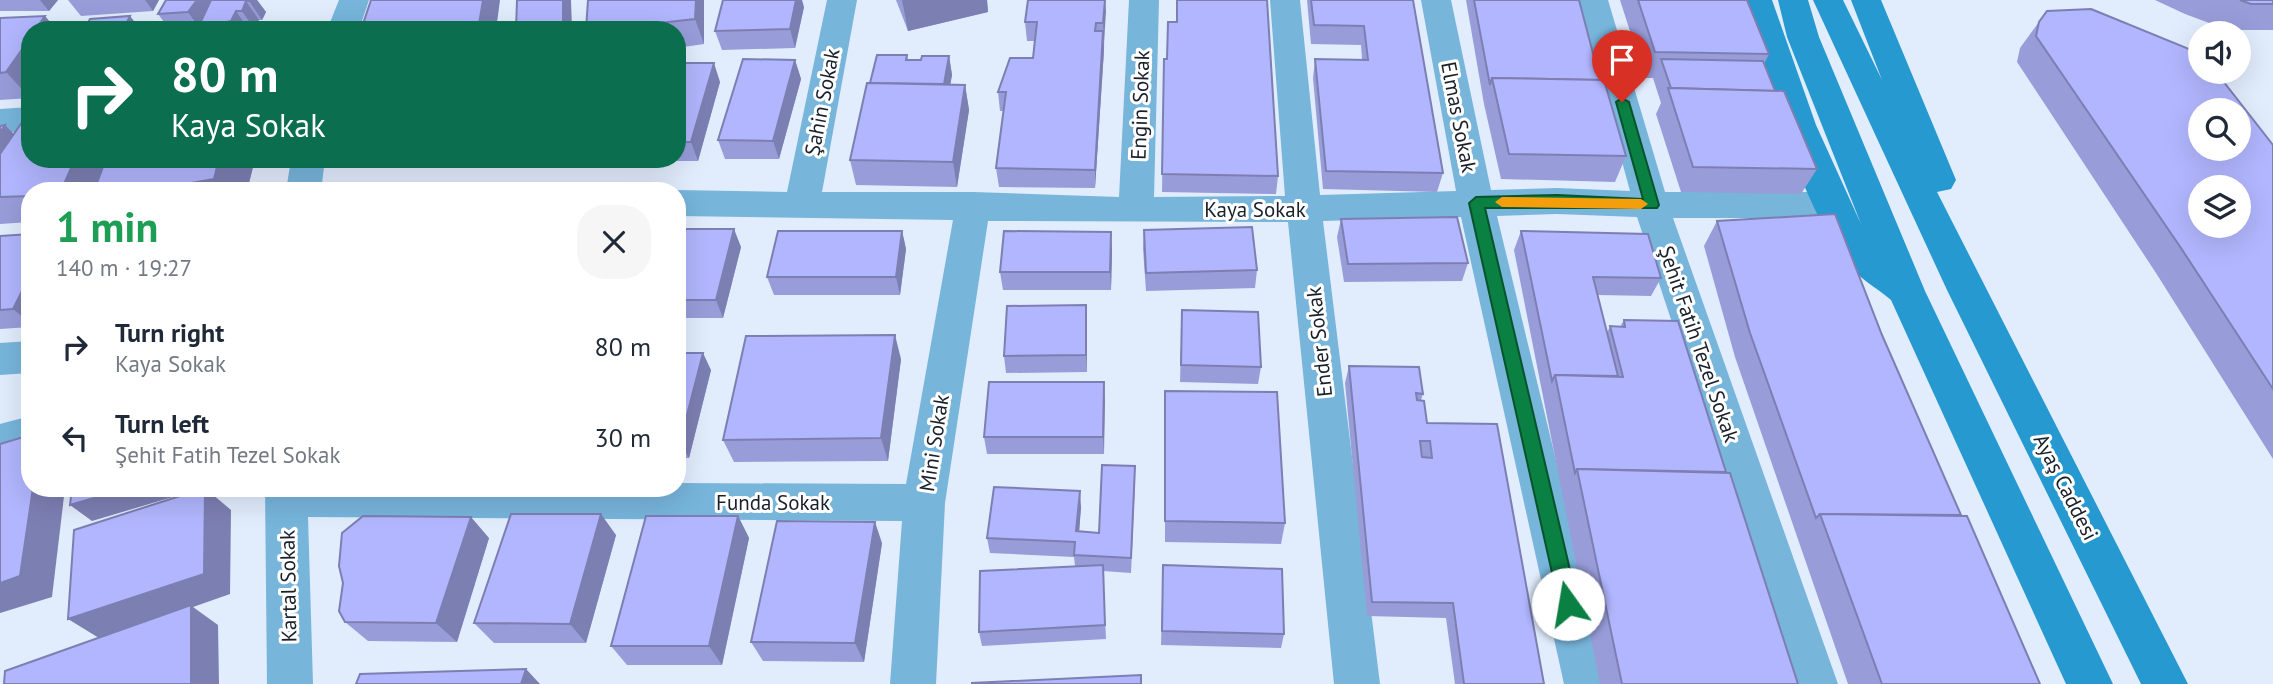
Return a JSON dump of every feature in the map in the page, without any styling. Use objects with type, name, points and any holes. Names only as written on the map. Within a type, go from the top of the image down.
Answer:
[{"type":"main road","points":[[1757,0],[1799,125],[1832,205],[1860,254],[1906,291]]},
{"type":"main road","points":[[1793,0],[1803,37],[1906,291],[2090,684]]},
{"type":"main road","name":"Ayaş Caddesi","points":[[1828,0],[1966,290],[2165,684]]},
{"type":"main road","points":[[1866,0],[1963,237],[1966,290]]},
{"type":"street","points":[[346,21],[354,0]]},
{"type":"street","name":"Şahin Sokak","points":[[802,204],[842,0]]},
{"type":"street","name":"Engin Sokak","points":[[1136,210],[1144,0]]},
{"type":"street","name":"Ender Sokak","points":[[1285,0],[1304,209],[1357,684]]},
{"type":"street","name":"Elmas Sokak","points":[[1436,0],[1476,203],[1587,684]]},
{"type":"street","name":"Şehit Fatih Tezel Sokak","points":[[1593,0],[1651,205],[1815,684]]},
{"type":"street","points":[[0,121],[21,120]]},
{"type":"street","name":"Kaya Sokak","points":[[686,203],[974,205],[1136,210],[1304,209],[1557,201],[1651,205],[1832,205]]},
{"type":"street","name":"Mini Sokak","points":[[913,684],[924,503],[974,205]]},
{"type":"street","points":[[0,359],[21,358]]},
{"type":"street","points":[[0,441],[21,435]]},
{"type":"street","name":"Kartal Sokak","points":[[286,497],[290,684]]},
{"type":"street","name":"Funda Sokak","points":[[541,497],[924,503]]},
{"type":"building","points":[[166,0],[197,0],[188,12],[158,14]]},
{"type":"building","points":[[211,0],[250,0],[246,1],[242,11],[236,11],[231,21],[201,21]]},
{"type":"building","points":[[371,0],[483,0],[480,21],[364,21]]},
{"type":"building","points":[[517,0],[563,0],[563,21],[516,21]]},
{"type":"building","points":[[588,0],[696,0],[695,19],[587,21]]},
{"type":"building","points":[[723,0],[796,0],[790,29],[715,31]]},
{"type":"building","points":[[1028,0],[1105,0],[1103,23],[1096,23],[1095,31],[1103,31],[1095,170],[996,168],[1006,92],[998,92],[1010,58],[1033,58],[1037,22],[1025,22]]},
{"type":"building","points":[[1177,0],[1267,0],[1278,176],[1162,174],[1164,59],[1167,59],[1168,22],[1177,22]]},
{"type":"building","points":[[1311,0],[1413,0],[1443,173],[1326,171],[1315,59],[1368,60],[1364,26],[1314,25]]},
{"type":"building","points":[[1474,0],[1579,0],[1600,80],[1492,78],[1490,85]]},
{"type":"building","points":[[1638,0],[1747,0],[1769,54],[1655,52]]},
{"type":"building","points":[[2240,0],[2273,0],[2273,4],[2251,4]]},
{"type":"building","points":[[2091,9],[2188,49],[2188,84],[2225,84],[2236,98],[2188,98],[2188,161],[2251,161],[2251,117],[2273,145],[2273,389],[2181,248],[2036,36],[2039,22],[2047,11]]},
{"type":"building","points":[[45,16],[41,21],[21,21],[21,51],[6,72],[0,73],[0,18]]},
{"type":"building","points":[[130,16],[128,21],[89,21]]},
{"type":"building","points":[[877,55],[907,55],[906,60],[921,60],[922,56],[949,56],[944,84],[870,83]]},
{"type":"building","points":[[743,59],[795,60],[773,141],[718,140]]},
{"type":"building","points":[[1661,59],[1763,61],[1775,91],[1671,88]]},
{"type":"building","points":[[686,63],[714,63],[691,142],[686,142]]},
{"type":"building","points":[[1492,78],[1604,80],[1626,156],[1509,154]]},
{"type":"building","points":[[867,83],[965,85],[953,162],[850,160]]},
{"type":"building","points":[[1668,88],[1784,91],[1817,169],[1693,167]]},
{"type":"building","points":[[21,124],[21,168],[71,168],[65,182],[21,182],[21,196],[0,197],[0,154]]},
{"type":"building","points":[[103,168],[217,168],[214,179],[197,182],[97,182]]},
{"type":"building","points":[[1835,214],[1882,335],[1961,515],[1820,514],[1816,518],[1750,333],[1717,221]]},
{"type":"building","points":[[1457,217],[1468,263],[1348,264],[1341,219]]},
{"type":"building","points":[[1252,227],[1257,270],[1146,273],[1144,230]]},
{"type":"building","points":[[686,229],[734,229],[716,300],[686,300]]},
{"type":"building","points":[[778,231],[902,231],[896,277],[767,277]]},
{"type":"building","points":[[1004,231],[1111,232],[1110,272],[1000,272]]},
{"type":"building","points":[[1521,231],[1648,234],[1661,278],[1593,277],[1618,376],[1555,375],[1552,381]]},
{"type":"building","points":[[21,235],[21,293],[13,309],[0,310],[0,236]]},
{"type":"building","points":[[1086,305],[1086,355],[1004,356],[1007,306]]},
{"type":"building","points":[[1182,310],[1258,312],[1261,367],[1181,365]]},
{"type":"building","points":[[1624,320],[1678,321],[1726,472],[1577,469],[1575,473],[1555,375],[1623,377],[1610,326],[1625,327]]},
{"type":"building","points":[[895,335],[881,438],[723,440],[746,336]]},
{"type":"building","points":[[686,353],[703,353],[686,419]]},
{"type":"building","points":[[1349,366],[1419,367],[1423,394],[1416,393],[1417,400],[1424,401],[1427,423],[1497,424],[1544,684],[1464,684],[1453,603],[1372,602]],"holes":[[[1420,441],[1430,441],[1432,458],[1422,457]]]},
{"type":"building","points":[[989,382],[1104,382],[1103,437],[984,437]]},
{"type":"building","points":[[1165,391],[1277,392],[1285,523],[1165,521]]},
{"type":"building","points":[[21,438],[21,497],[32,497],[20,576],[0,583],[0,444]]},
{"type":"building","points":[[1102,465],[1135,466],[1131,558],[1074,555],[1075,542],[987,538],[994,487],[1080,491],[1076,531],[1099,533]]},
{"type":"building","points":[[1577,469],[1730,473],[1798,684],[1622,684]]},
{"type":"building","points":[[71,497],[97,497],[70,505]]},
{"type":"building","points":[[177,497],[205,497],[204,574],[68,619],[74,530]]},
{"type":"building","points":[[511,514],[601,514],[570,624],[474,623]]},
{"type":"building","points":[[1820,514],[1967,516],[2040,684],[1882,684]]},
{"type":"building","points":[[363,516],[471,517],[436,623],[345,622],[339,611],[343,583],[339,566],[342,533]]},
{"type":"building","points":[[646,516],[738,516],[709,646],[611,646]]},
{"type":"building","points":[[777,521],[875,522],[855,643],[751,642]]},
{"type":"building","points":[[1103,565],[1105,625],[979,632],[980,571]]},
{"type":"building","points":[[1163,565],[1282,569],[1284,634],[1162,631]]},
{"type":"building","points":[[191,605],[191,684],[4,684],[5,671]]},
{"type":"building","points":[[526,669],[521,684],[356,684],[360,674]]},
{"type":"building","points":[[1141,675],[1141,684],[972,684],[972,683]]},
{"type":"slow traffic","points":[[1502,202],[1641,204]]},
{"type":"route","points":[[1568,604],[1476,203],[1557,201],[1651,205],[1622,102]]}]
